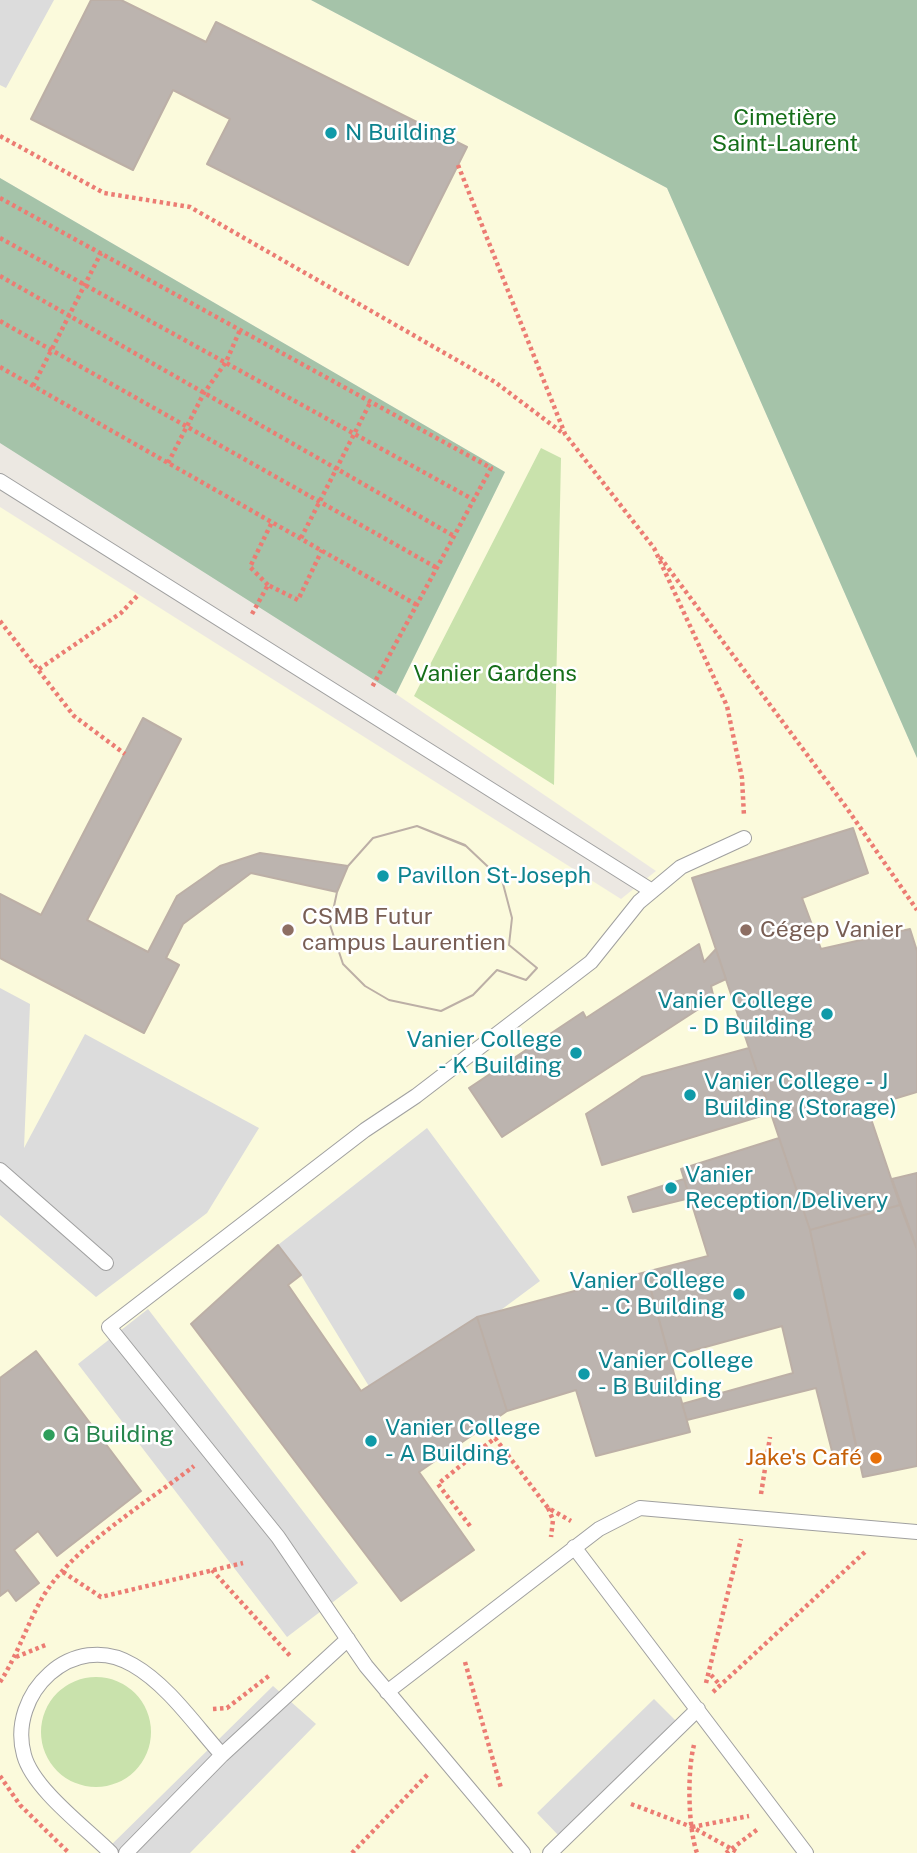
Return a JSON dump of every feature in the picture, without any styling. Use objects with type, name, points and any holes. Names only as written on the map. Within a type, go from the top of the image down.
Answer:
[{"type":"lane","points":[[0,481],[652,891]]},
{"type":"lane","points":[[523,1853],[387,1692],[278,1537],[109,1327],[365,1130],[416,1096],[591,962],[639,902],[681,867],[744,838]]},
{"type":"lane","points":[[0,1170],[106,1263]]},
{"type":"lane","points":[[387,1692],[574,1547],[629,1511],[653,1507],[917,1532]]},
{"type":"lane","points":[[574,1547],[806,1853]]},
{"type":"lane","points":[[126,1853],[222,1755],[348,1639]]},
{"type":"lane","points":[[111,1853],[36,1779],[24,1757],[20,1731],[24,1706],[37,1684],[56,1667],[80,1657],[106,1656],[130,1663],[151,1678],[222,1755]]},
{"type":"lane","points":[[550,1853],[698,1709]]},
{"type":"path","points":[[0,135],[104,194],[190,207],[495,382],[565,434],[654,548],[846,807],[917,910]]},
{"type":"path","points":[[458,165],[565,434]]},
{"type":"path","points":[[0,198],[492,468],[360,708]]},
{"type":"path","points":[[0,238],[474,500]]},
{"type":"path","points":[[33,386],[101,253]]},
{"type":"path","points":[[0,276],[454,536]]},
{"type":"path","points":[[0,321],[437,568]]},
{"type":"path","points":[[167,463],[204,393],[226,362],[240,330]]},
{"type":"path","points":[[0,367],[417,604]]},
{"type":"path","points":[[301,538],[371,401]]},
{"type":"path","points":[[272,522],[250,567],[268,586],[298,600],[322,550]]},
{"type":"path","points":[[654,548],[727,706],[742,778],[744,838]]},
{"type":"path","points":[[39,669],[121,613],[154,578]]},
{"type":"path","points":[[241,633],[268,586]]},
{"type":"path","points":[[0,621],[74,716],[125,754]]},
{"type":"path","points":[[761,1494],[770,1437]]},
{"type":"path","points":[[470,1526],[438,1484],[495,1438],[548,1508],[553,1520],[551,1538]]},
{"type":"path","points":[[0,1682],[16,1657],[41,1598],[81,1552],[193,1467]]},
{"type":"path","points":[[548,1508],[572,1522]]},
{"type":"path","points":[[703,1689],[711,1675],[741,1538]]},
{"type":"path","points":[[708,1696],[870,1548]]},
{"type":"path","points":[[64,1572],[101,1597],[243,1563]]},
{"type":"path","points":[[212,1570],[292,1658]]},
{"type":"path","points":[[16,1657],[51,1643]]},
{"type":"path","points":[[207,1709],[227,1708],[292,1658],[303,1654]]},
{"type":"path","points":[[463,1658],[503,1794]]},
{"type":"path","points":[[711,1675],[720,1685]]},
{"type":"path","points":[[694,1744],[691,1757],[692,1827],[697,1853]]},
{"type":"path","points":[[352,1853],[430,1773]]},
{"type":"path","points":[[630,1804],[692,1827],[729,1851],[739,1853]]},
{"type":"path","points":[[692,1827],[741,1820],[756,1813]]},
{"type":"path","points":[[729,1851],[764,1824]]},
{"type":"shaded area","name":"Cégep Vanier","points":[[0,0],[311,0],[667,188],[917,758],[917,1853],[0,1853],[0,507],[621,899],[656,871],[396,694],[505,472],[0,178]]},
{"type":"shaded area","points":[[0,0],[54,0],[6,88],[0,85]]},
{"type":"shaded area","points":[[0,988],[30,1004],[24,1148],[85,1034],[259,1128],[207,1213],[96,1297],[0,1215]]},
{"type":"shaded area","points":[[427,1128],[540,1281],[378,1401],[301,1275],[278,1245]]},
{"type":"shaded area","points":[[148,1309],[358,1583],[287,1637],[78,1364]]},
{"type":"shaded area","points":[[273,1686],[316,1724],[190,1853],[103,1853]]},
{"type":"shaded area","points":[[654,1699],[677,1722],[560,1837],[537,1813]]},
{"type":"green space","name":"Cimetière Saint-Laurent","points":[[311,0],[917,0],[917,758],[667,188]]},
{"type":"green space","points":[[0,178],[505,472],[396,694],[0,443]]},
{"type":"green space","name":"Vanier Gardens","points":[[541,448],[561,458],[554,785],[414,696]]},
{"type":"green space","points":[[96,1677],[117,1681],[135,1693],[147,1711],[151,1732],[147,1753],[135,1771],[117,1783],[96,1787],[75,1783],[57,1771],[45,1753],[41,1732],[45,1711],[57,1693],[75,1681]]},
{"type":"building","name":"N Building","points":[[91,0],[121,0],[206,42],[216,22],[467,147],[408,265],[207,164],[230,119],[173,90],[133,170],[31,119]]},
{"type":"building","name":"Pavillon St-Joseph","points":[[143,718],[181,739],[87,920],[148,952],[177,896],[220,866],[260,853],[348,866],[373,838],[417,826],[465,845],[502,880],[512,918],[509,945],[537,968],[526,980],[497,970],[473,995],[441,1011],[389,1000],[365,986],[343,964],[330,925],[337,892],[251,873],[183,924],[166,958],[179,965],[144,1033],[0,958],[0,894],[41,915]]},
{"type":"building","points":[[417,826],[466,846],[502,880],[512,918],[509,945],[537,968],[526,980],[497,970],[473,995],[441,1011],[389,1000],[365,986],[343,964],[330,925],[337,892],[348,866],[373,838]]},
{"type":"building","name":"Vanier College - D Building","points":[[853,828],[868,873],[802,898],[821,949],[910,929],[917,951],[917,1092],[867,1107],[900,1205],[810,1230],[692,878]]},
{"type":"building","name":"Vanier College - K Building","points":[[699,944],[704,962],[716,949],[726,979],[711,986],[714,999],[502,1137],[469,1088],[583,1012],[586,1018]]},
{"type":"building","name":"Vanier College - J Building (Storage)","points":[[749,1048],[771,1113],[602,1165],[586,1114],[642,1077]]},
{"type":"building","name":"Vanier College - C Building","points":[[779,1138],[810,1230],[858,1456],[835,1463],[816,1388],[687,1420],[682,1404],[793,1373],[782,1326],[669,1357],[646,1272],[708,1256],[681,1169]]},
{"type":"building","points":[[917,1173],[917,1249],[892,1179]]},
{"type":"building","name":"Vanier Reception/Delivery","points":[[684,1179],[690,1198],[633,1212],[628,1197]]},
{"type":"building","points":[[900,1205],[917,1250],[917,1466],[863,1477],[810,1230]]},
{"type":"building","name":"Vanier College - A Building","points":[[278,1245],[301,1275],[288,1285],[361,1391],[477,1317],[507,1411],[419,1472],[474,1550],[401,1601],[191,1324]]},
{"type":"building","name":"Vanier College - B Building","points":[[646,1272],[690,1432],[596,1456],[576,1390],[507,1411],[477,1317]]},
{"type":"building","name":"G Building","points":[[36,1351],[141,1491],[57,1556],[38,1531],[14,1550],[39,1583],[16,1601],[8,1590],[0,1596],[0,1378]]},
{"type":"place","name":"N Building","points":[[331,133]]},
{"type":"place","name":"Pavillon St-Joseph","points":[[383,876]]},
{"type":"place","name":"CSMB Futur campus Laurentien","points":[[288,930]]},
{"type":"place","name":"Cégep Vanier","points":[[746,930]]},
{"type":"place","name":"Vanier College - D Building","points":[[827,1014]]},
{"type":"place","name":"Vanier College - K Building","points":[[576,1053]]},
{"type":"place","name":"Vanier College - J Building (Storage)","points":[[690,1095]]},
{"type":"place","name":"Vanier Reception/Delivery","points":[[671,1188]]},
{"type":"place","name":"Vanier College - C Building","points":[[739,1294]]},
{"type":"place","name":"Vanier College - B Building","points":[[584,1374]]},
{"type":"place","name":"G Building","points":[[49,1435]]},
{"type":"place","name":"Vanier College - A Building","points":[[371,1441]]},
{"type":"place","name":"Jake's Café","points":[[876,1458]]}]
